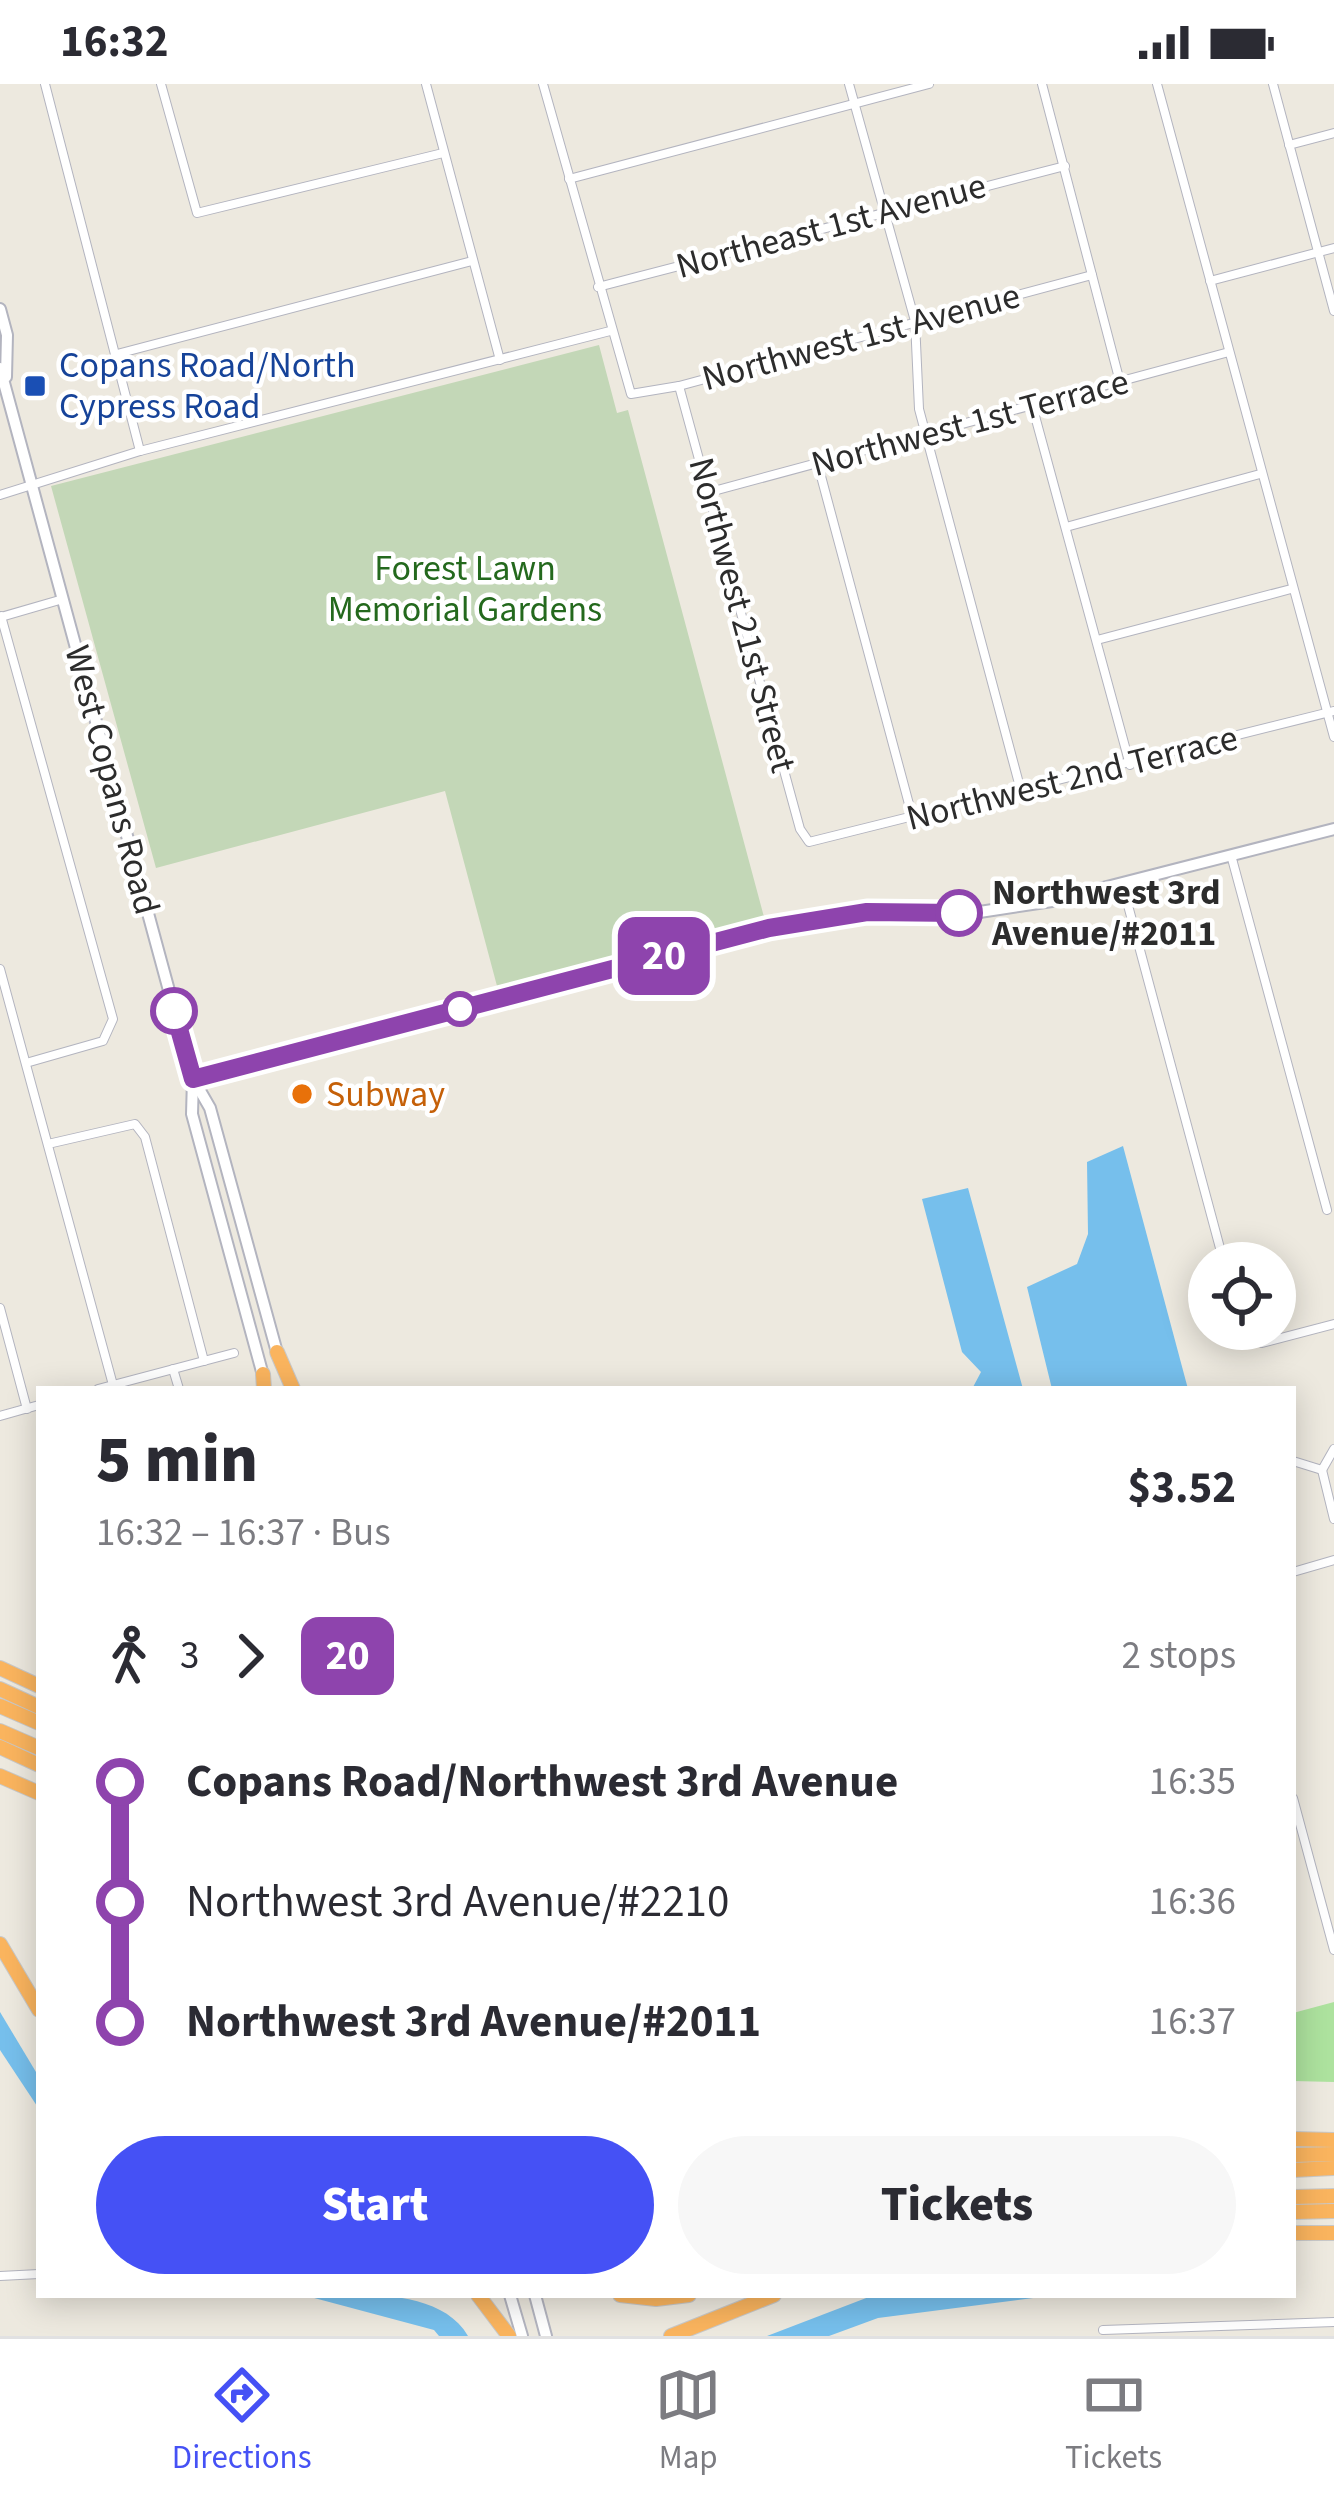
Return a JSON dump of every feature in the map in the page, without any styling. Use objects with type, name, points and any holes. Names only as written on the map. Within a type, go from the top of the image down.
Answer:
[{"type":"highway","points":[[277,1352],[289,1386]]},
{"type":"highway","points":[[0,1666],[36,1681]]},
{"type":"highway","points":[[0,1689],[36,1706]]},
{"type":"highway","points":[[0,1706],[36,1722]]},
{"type":"highway","points":[[0,1731],[36,1747]]},
{"type":"highway","points":[[0,1748],[36,1764]]},
{"type":"highway","points":[[0,1776],[36,1792]]},
{"type":"highway","points":[[0,1944],[36,2005]]},
{"type":"highway","points":[[1296,2139],[1334,2140]]},
{"type":"highway","points":[[1296,2155],[1334,2154]]},
{"type":"highway","points":[[1296,2170],[1334,2168]]},
{"type":"highway","points":[[1296,2197],[1334,2196]]},
{"type":"highway","points":[[1296,2212],[1334,2211]]},
{"type":"highway","points":[[1296,2234],[1334,2233]]},
{"type":"highway","points":[[480,2298],[508,2336]]},
{"type":"highway","points":[[671,2336],[766,2298]]},
{"type":"main road","points":[[0,309],[7,335],[3,381]]},
{"type":"main road","points":[[0,368],[3,381]]},
{"type":"main road","name":"West Copans Road","points":[[3,381],[193,1079],[193,1114],[264,1384]]},
{"type":"main road","points":[[193,1079],[769,928],[867,912],[973,913],[1122,883],[1334,829]]},
{"type":"main road","name":"West Copans Road","points":[[193,1079],[210,1108],[277,1352]]},
{"type":"main road","points":[[512,2298],[522,2336]]},
{"type":"main road","points":[[536,2298],[546,2336]]},
{"type":"street","points":[[45,84],[140,451]]},
{"type":"street","points":[[161,84],[197,213],[207,215],[443,153]]},
{"type":"street","points":[[426,84],[500,359]]},
{"type":"street","points":[[0,495],[32,481],[140,451],[610,332],[543,84]]},
{"type":"street","points":[[849,84],[916,321],[919,409],[1021,792]]},
{"type":"street","points":[[569,179],[929,84]]},
{"type":"street","points":[[1042,84],[1120,382]]},
{"type":"street","points":[[1157,84],[1334,737]]},
{"type":"street","points":[[1273,84],[1334,311]]},
{"type":"street","points":[[1289,145],[1334,133]]},
{"type":"street","name":"Northeast 1st Avenue","points":[[598,287],[1065,166]]},
{"type":"street","points":[[1210,281],[1334,248]]},
{"type":"street","points":[[117,354],[472,261]]},
{"type":"street","name":"Northwest 1st Avenue","points":[[610,332],[631,394],[679,386],[1092,275]]},
{"type":"street","name":"Northwest 1st Terrace","points":[[710,492],[1229,352]]},
{"type":"street","name":"Northwest 21st Street","points":[[679,386],[800,829],[809,842]]},
{"type":"street","points":[[1032,405],[1130,765]]},
{"type":"street","points":[[818,465],[913,819]]},
{"type":"street","points":[[1066,527],[1260,474]]},
{"type":"street","points":[[1097,640],[1291,589]]},
{"type":"street","points":[[26,1063],[103,1041],[111,1032],[112,1019],[1,616],[63,599]]},
{"type":"street","name":"Northwest 2nd Terrace","points":[[809,842],[1330,712]]},
{"type":"street","points":[[1231,855],[1327,1210]]},
{"type":"street","points":[[1122,883],[1218,1242]]},
{"type":"street","points":[[0,969],[113,1385]]},
{"type":"street","points":[[48,1144],[121,1123],[135,1124],[146,1137],[204,1360]]},
{"type":"street","points":[[0,1308],[28,1409]]},
{"type":"street","points":[[1296,1334],[1334,1324]]},
{"type":"street","points":[[109,1386],[234,1353]]},
{"type":"street","points":[[173,1369],[178,1386]]},
{"type":"street","points":[[0,1416],[36,1407]]},
{"type":"street","points":[[1334,1449],[1322,1470],[1334,1519]]},
{"type":"street","points":[[1296,1462],[1322,1470]]},
{"type":"street","points":[[1296,1571],[1334,1561]]},
{"type":"street","points":[[1296,1808],[1334,1950]]},
{"type":"street","points":[[0,2276],[36,2274]]},
{"type":"street","points":[[1103,2330],[1334,2322]]},
{"type":"green space","name":"Forest Lawn Memorial Gardens","points":[[599,345],[617,413],[628,410],[764,917],[497,986],[445,791],[156,868],[51,486]]},
{"type":"green space","points":[[1334,2002],[1334,2082],[1296,2081],[1296,2012]]},
{"type":"water","points":[[1123,1146],[1187,1386],[1051,1386],[1027,1287],[1077,1264],[1088,1234],[1087,1162]]},
{"type":"water","points":[[968,1188],[1022,1386],[974,1386],[981,1372],[962,1352],[922,1199]]},
{"type":"water","points":[[0,2012],[36,2072],[36,2104],[0,2050]]},
{"type":"water","points":[[314,2298],[416,2301],[455,2320],[468,2336],[439,2336],[434,2330]]},
{"type":"water","points":[[866,2298],[1033,2298],[878,2318],[829,2336],[767,2336]]},
{"type":"bus line","name":"20","points":[[174,1011],[193,1079],[769,928],[867,912],[959,913]]},
{"type":"place","name":"Copans Road/North Cypress Road","points":[[35,386]]},
{"type":"place","name":"Northwest 3rd Avenue/#2011","points":[[959,913]]},
{"type":"place","name":"Subway","points":[[302,1094]]}]
